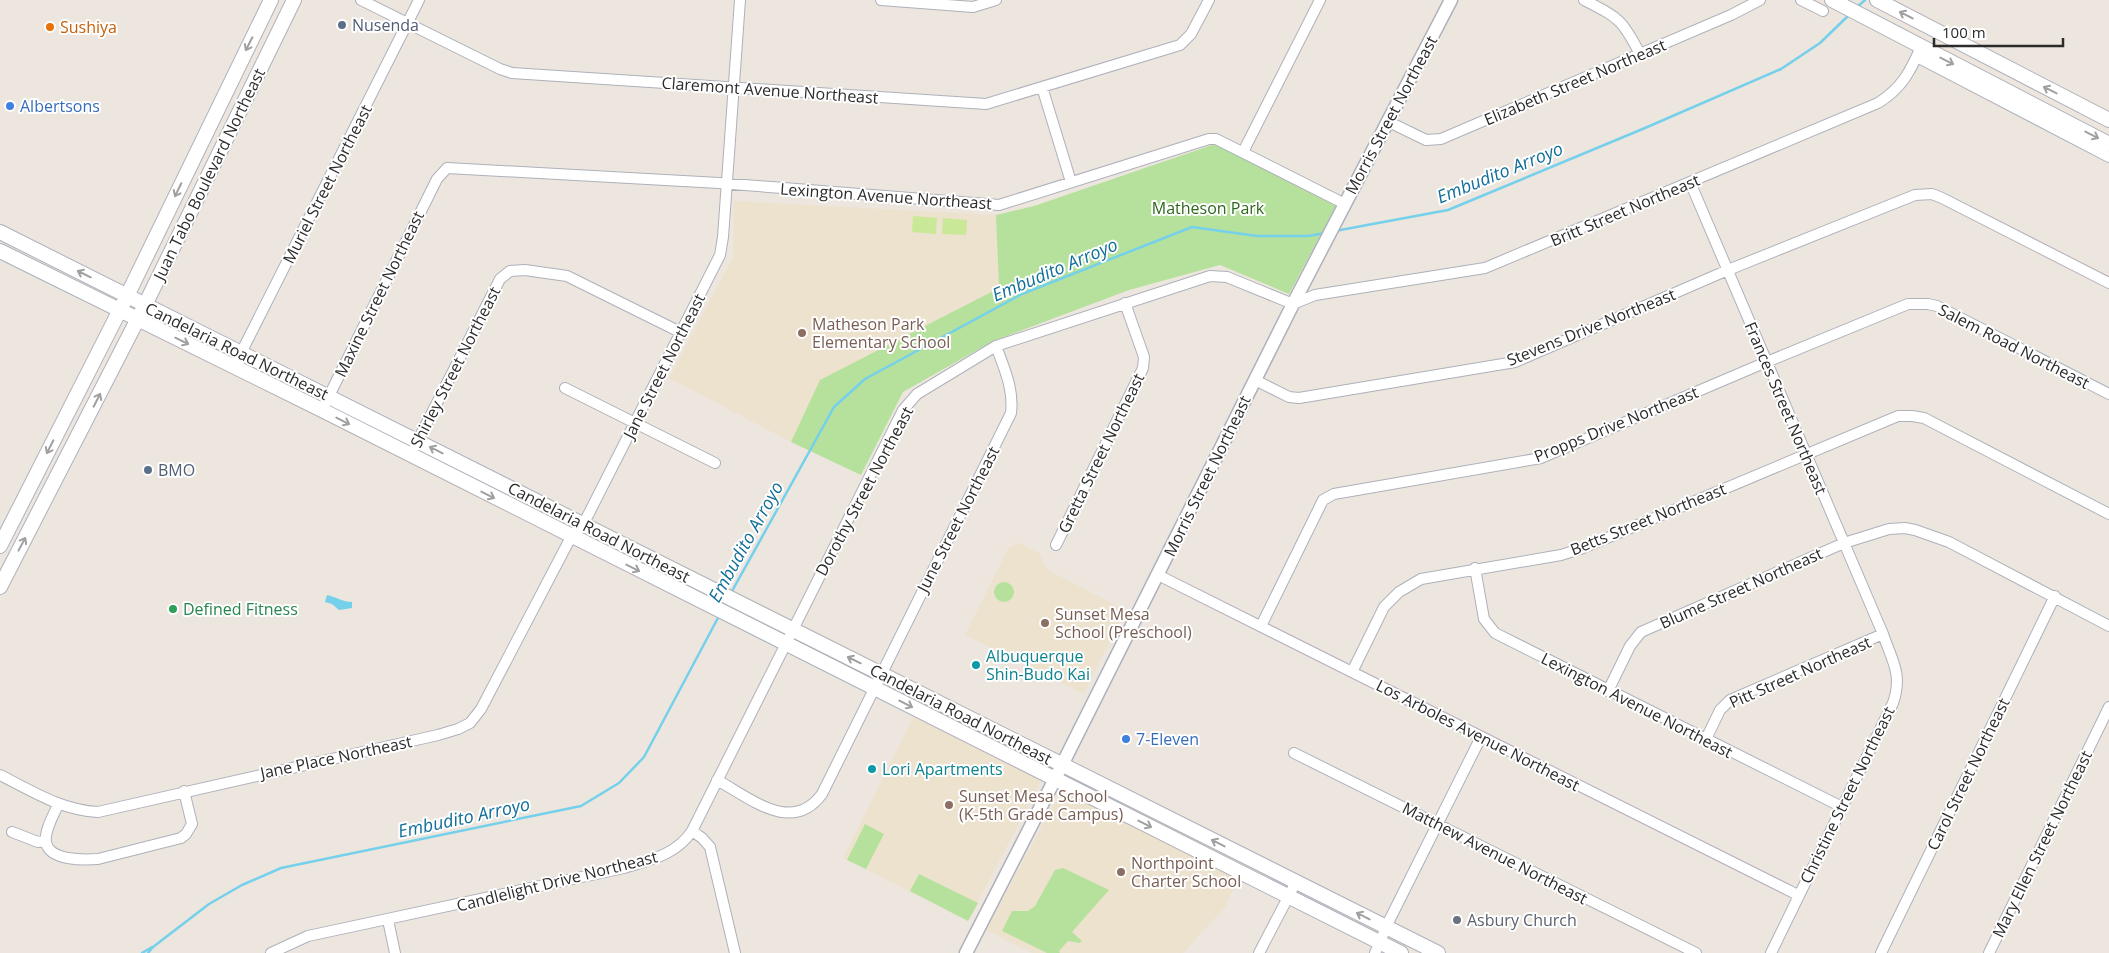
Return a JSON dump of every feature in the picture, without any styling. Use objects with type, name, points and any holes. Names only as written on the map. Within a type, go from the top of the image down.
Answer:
[{"type":"main road","name":"Juan Tabo Boulevard Northeast","points":[[0,546],[127,296],[271,0]]},
{"type":"main road","name":"Juan Tabo Boulevard Northeast","points":[[0,587],[138,320],[294,0]]},
{"type":"main road","points":[[1833,0],[1873,22],[1919,52],[2109,144]]},
{"type":"main road","points":[[1880,2],[2109,120]]},
{"type":"main road","name":"Candelaria Road Northeast","points":[[0,232],[417,440],[583,526],[1438,953]]},
{"type":"main road","name":"Candelaria Road Northeast","points":[[0,251],[322,410],[1289,897],[1378,948],[1401,953]]},
{"type":"street","name":"Claremont Avenue Northeast","points":[[361,0],[500,70],[512,73],[986,104],[1180,44],[1186,41],[1209,0]]},
{"type":"street","name":"Muriel Street Northeast","points":[[235,368],[420,0]]},
{"type":"street","name":"Jane Street Northeast","points":[[571,537],[583,526],[720,255],[740,0]]},
{"type":"street","points":[[881,0],[974,7],[996,0]]},
{"type":"street","points":[[1243,152],[1320,0]]},
{"type":"street","name":"Morris Street Northeast","points":[[966,953],[1293,304],[1451,0]]},
{"type":"street","points":[[1584,0],[1613,15],[1622,23],[1640,54]]},
{"type":"street","name":"Elizabeth Street Northeast","points":[[1388,122],[1426,140],[1441,139],[1731,15],[1760,0]]},
{"type":"street","points":[[1801,0],[1823,11]]},
{"type":"street","points":[[1919,52],[2109,157]]},
{"type":"street","name":"Britt Street Northeast","points":[[1293,304],[1315,295],[1485,268],[1878,102],[1898,89],[1919,52]]},
{"type":"street","points":[[1042,87],[1071,182]]},
{"type":"street","name":"Lexington Avenue Northeast","points":[[437,179],[447,168],[727,184],[999,205],[1209,139],[1216,139],[1345,204]]},
{"type":"street","name":"Maxine Street Northeast","points":[[322,410],[437,179]]},
{"type":"street","name":"Frances Street Northeast","points":[[1690,182],[1883,634]]},
{"type":"street","name":"Stevens Drive Northeast","points":[[1255,380],[1289,397],[1299,398],[1515,362],[1728,270],[1915,195],[1932,194],[1942,198],[2109,283]]},
{"type":"street","name":"Shirley Street Northeast","points":[[410,455],[500,278],[510,271],[525,270],[567,276],[680,332]]},
{"type":"street","points":[[996,346],[1210,276],[1227,277],[1293,304]]},
{"type":"street","name":"Gretta Street Northeast","points":[[1056,545],[1143,368],[1144,357],[1125,303]]},
{"type":"street","name":"Propps Drive Northeast","points":[[1261,626],[1323,500],[1334,494],[1541,458],[1908,304],[1918,303]]},
{"type":"street","name":"Salem Road Northeast","points":[[1918,303],[1937,306],[2109,394]]},
{"type":"street","name":"Dorothy Street Northeast","points":[[786,645],[903,410],[917,394],[996,346]]},
{"type":"street","name":"June Street Northeast","points":[[717,780],[778,812],[789,814],[809,807],[822,794],[874,689],[880,673],[1012,413],[1011,387],[996,346]]},
{"type":"street","points":[[565,388],[715,463]]},
{"type":"street","name":"Betts Street Northeast","points":[[1352,672],[1384,607],[1399,592],[1421,579],[1561,554],[1584,548],[1898,416],[1924,418],[2109,514]]},
{"type":"street","name":"Blume Street Northeast","points":[[1608,690],[1630,646],[1641,632],[1844,544],[1889,529],[1905,528],[1924,532],[1949,542],[2055,596]]},
{"type":"street","name":"Jane Place Northeast","points":[[0,776],[58,805],[80,811],[98,812],[458,729],[470,723],[490,694],[571,537]]},
{"type":"street","name":"Lexington Avenue Northeast","points":[[1475,568],[1484,619],[1495,633],[1842,807]]},
{"type":"street","name":"Los Arboles Avenue Northeast","points":[[1158,575],[1798,895]]},
{"type":"street","points":[[2055,596],[2109,626]]},
{"type":"street","name":"Carol Street Northeast","points":[[1881,953],[2055,596]]},
{"type":"street","name":"Pitt Street Northeast","points":[[1706,739],[1720,710],[1730,700],[1883,634]]},
{"type":"street","name":"Christine Street Northeast","points":[[1771,953],[1897,692],[1898,676],[1883,634]]},
{"type":"street","name":"Candlelight Drive Northeast","points":[[278,951],[308,936],[388,920],[640,863],[674,850],[692,831],[786,645]]},
{"type":"street","name":"Mary Ellen Street Northeast","points":[[1989,953],[2109,707]]},
{"type":"street","points":[[1378,948],[1386,927],[1481,737]]},
{"type":"street","name":"Matthew Avenue Northeast","points":[[1294,753],[1696,953]]},
{"type":"street","points":[[58,805],[45,841],[50,850],[60,856],[89,860],[108,858],[181,838],[186,834],[192,824],[184,791]]},
{"type":"street","points":[[692,831],[710,847],[735,953]]},
{"type":"street","points":[[12,832],[38,842],[45,841]]},
{"type":"street","points":[[1258,953],[1296,882]]},
{"type":"street","points":[[388,920],[395,953]]},
{"type":"shaded area","name":"Matheson Park Elementary School","points":[[734,201],[996,215],[999,288],[821,380],[791,442],[669,378],[733,257]]},
{"type":"shaded area","name":"Sunset Mesa School (Preschool)","points":[[1020,543],[1039,553],[1045,565],[1052,572],[1125,610],[1084,694],[965,635],[1009,547]]},
{"type":"shaded area","name":"Sunset Mesa School (K-5th Grade Campus)","points":[[915,714],[1043,777],[968,921],[843,858]]},
{"type":"shaded area","name":"Northpoint Charter School","points":[[1062,789],[1238,880],[1225,907],[1183,953],[1032,953],[986,930]]},
{"type":"green space","name":"Matheson Park","points":[[1215,144],[1336,206],[1289,294],[1220,265],[1129,290],[993,341],[903,392],[861,475],[791,442],[820,380],[999,288],[996,215],[1034,206]]},
{"type":"green space","points":[[913,216],[937,218],[936,234],[912,232]]},
{"type":"green space","points":[[943,218],[967,220],[966,235],[942,234]]},
{"type":"green space","points":[[1000,582],[1008,582],[1014,588],[1014,596],[1008,602],[1000,602],[994,596],[994,588]]},
{"type":"green space","points":[[865,824],[884,834],[866,869],[847,860]]},
{"type":"green space","points":[[1063,868],[1109,890],[1072,932],[1082,941],[1080,943],[1068,941],[1059,951],[1060,953],[1047,953],[1002,931],[1012,911],[1028,911],[1035,906],[1055,870]]},
{"type":"green space","points":[[919,874],[978,903],[968,921],[910,891]]},
{"type":"water","points":[[327,595],[352,602],[352,608],[339,610],[332,604],[325,602]]},
{"type":"waterway","name":"Embudito Arroyo","points":[[1857,7],[1865,0]]},
{"type":"waterway","name":"Embudito Arroyo","points":[[1335,231],[1448,210],[1645,128],[1781,69],[1820,43],[1850,14]]},
{"type":"waterway","name":"Embudito Arroyo","points":[[731,593],[834,407],[865,379],[1022,294],[1192,227],[1257,236],[1308,236],[1325,233]]},
{"type":"waterway","name":"Embudito Arroyo","points":[[148,953],[153,947],[209,904],[242,885],[281,868],[581,806],[619,783],[644,757],[719,616]]},
{"type":"waterway","name":"Embudito Arroyo","points":[[142,953],[152,947]]},
{"type":"place","name":"Nusenda","points":[[342,25]]},
{"type":"place","name":"Sushiya","points":[[50,27]]},
{"type":"place","name":"Albertsons","points":[[10,106]]},
{"type":"place","name":"Matheson Park Elementary School","points":[[802,333]]},
{"type":"place","name":"BMO","points":[[148,470]]},
{"type":"place","name":"Defined Fitness","points":[[173,609]]},
{"type":"place","name":"Sunset Mesa School (Preschool)","points":[[1045,623]]},
{"type":"place","name":"Albuquerque Shin-Budo Kai","points":[[976,665]]},
{"type":"place","name":"7-Eleven","points":[[1126,739]]},
{"type":"place","name":"Lori Apartments","points":[[872,769]]},
{"type":"place","name":"Sunset Mesa School (K-5th Grade Campus)","points":[[949,805]]},
{"type":"place","name":"Northpoint Charter School","points":[[1121,872]]},
{"type":"place","name":"Asbury Church","points":[[1457,920]]}]
